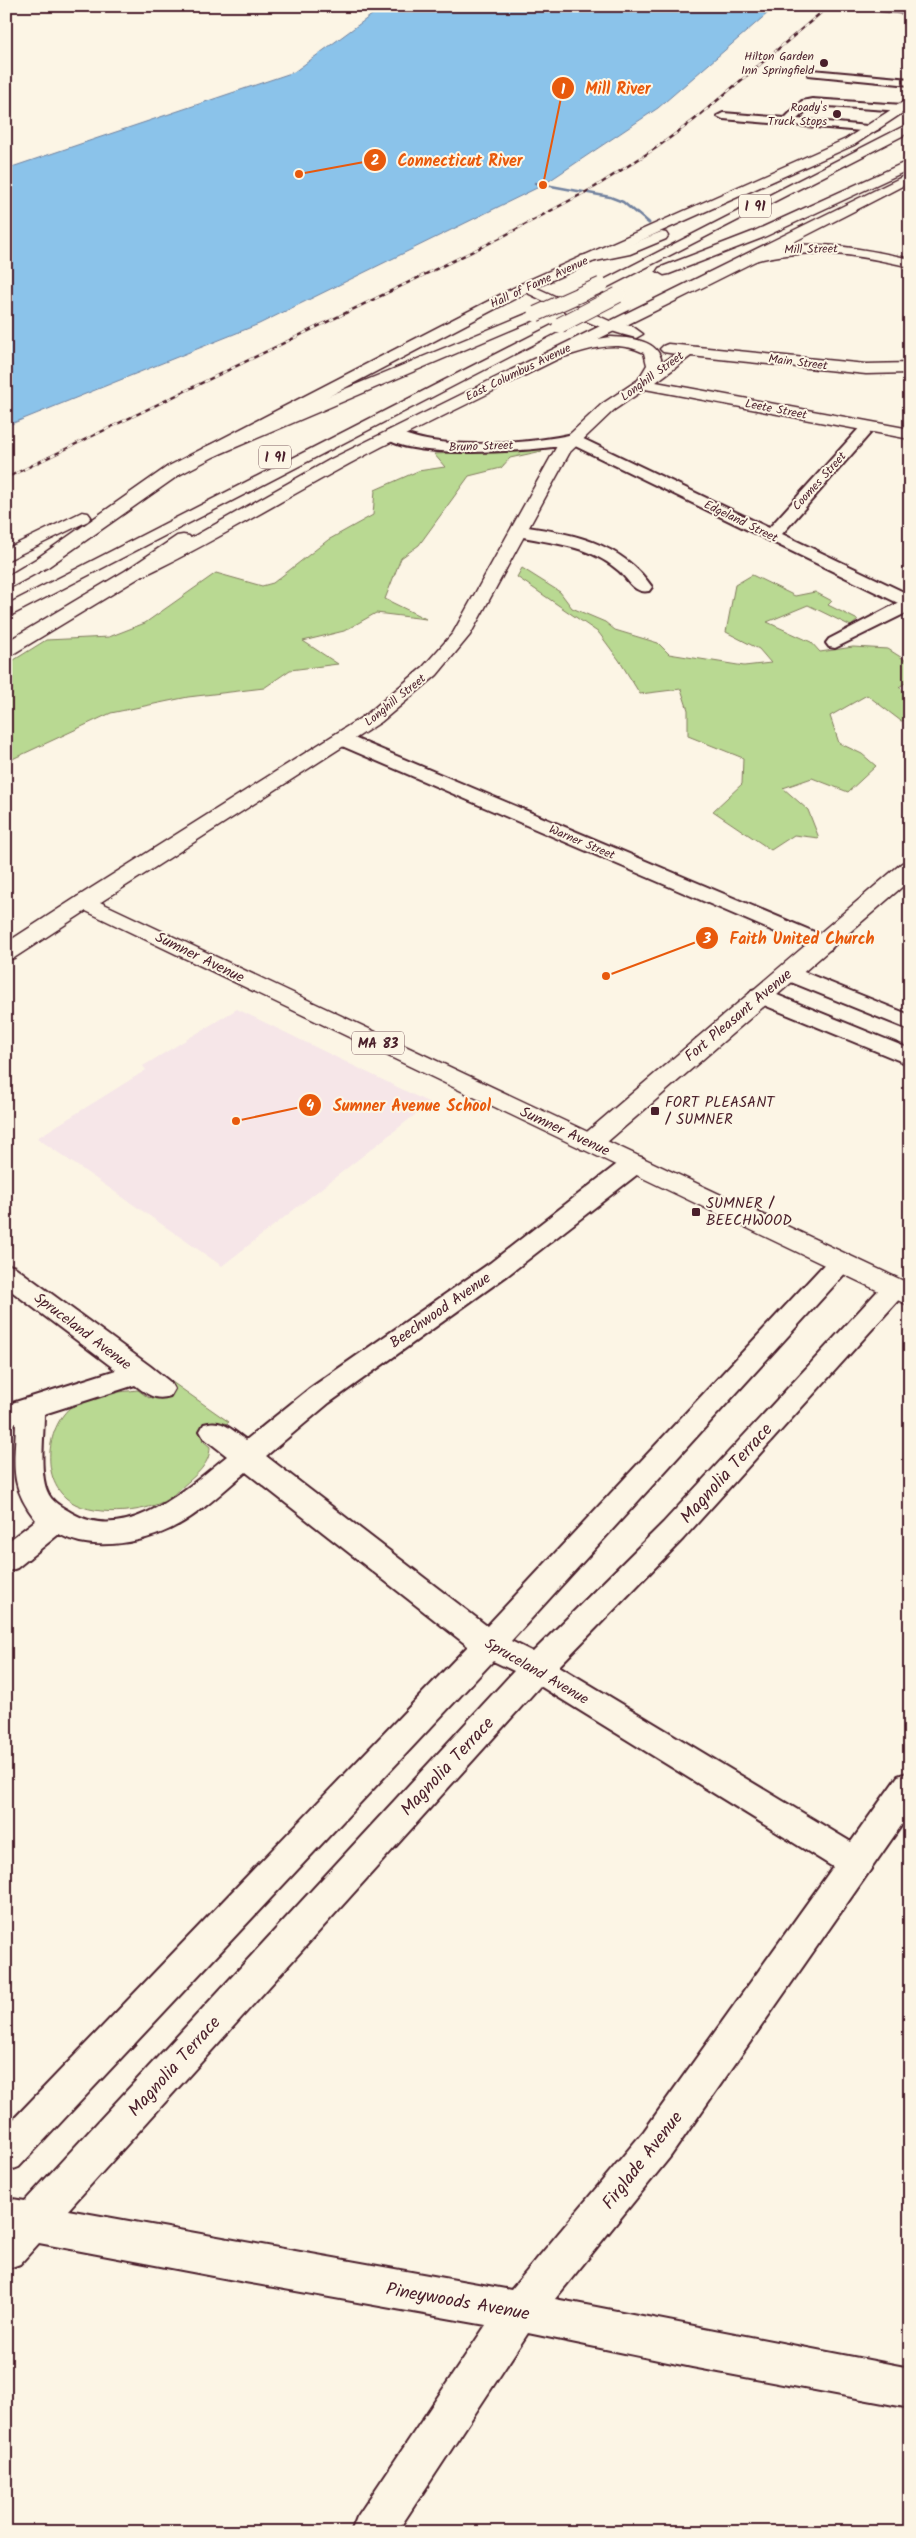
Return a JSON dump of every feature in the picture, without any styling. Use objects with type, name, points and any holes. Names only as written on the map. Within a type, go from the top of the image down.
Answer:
[{"type":"main road","name":"Hall of Fame Avenue","points":[[173,471],[526,287],[818,157],[873,129],[906,106]]},
{"type":"main road","name":"I 91","points":[[6,595],[539,316],[910,127]]},
{"type":"main road","points":[[837,180],[910,142]]},
{"type":"main road","points":[[652,307],[633,311],[612,310],[569,290],[564,286],[564,280],[586,259],[633,248],[740,199],[854,155]]},
{"type":"main road","points":[[664,271],[757,235],[910,164]]},
{"type":"main road","name":"East Columbus Avenue","points":[[131,575],[181,551],[391,435],[754,257],[910,177]]},
{"type":"main road","name":"I 91","points":[[648,279],[787,206]]},
{"type":"main road","name":"Mill Street","points":[[834,216],[828,223],[828,233],[845,245],[869,253]]},
{"type":"main road","name":"Mill Street","points":[[754,257],[800,247],[832,247],[869,253],[910,263]]},
{"type":"main road","name":"Main Street","points":[[526,287],[611,327],[627,329],[658,343],[687,350]]},
{"type":"main road","name":"I 91","points":[[6,612],[405,407],[633,287]]},
{"type":"main road","points":[[652,307],[641,323],[643,330],[658,343]]},
{"type":"main road","points":[[209,452],[539,316]]},
{"type":"main road","name":"Main Street","points":[[611,327],[617,334],[640,344],[866,369],[910,368]]},
{"type":"main road","points":[[550,356],[593,343],[640,344],[650,350],[655,366],[642,384]]},
{"type":"main road","name":"Longhill Street","points":[[6,953],[386,710],[441,661],[461,635],[520,532],[559,456],[573,439],[608,407],[682,357],[687,350]]},
{"type":"main road","name":"Leete Street","points":[[642,384],[910,434]]},
{"type":"main road","points":[[6,650],[131,575],[189,536],[405,407]]},
{"type":"main road","points":[[6,556],[173,471]]},
{"type":"main road","points":[[6,585],[33,569],[173,471]]},
{"type":"main road","points":[[6,638],[101,593]]},
{"type":"main road","name":"Fort Pleasant Avenue","points":[[590,1143],[910,868]]},
{"type":"main road","name":"Sumner Avenue","points":[[86,902],[902,1293]]},
{"type":"street","points":[[812,73],[910,82]]},
{"type":"street","points":[[787,122],[806,102],[906,106]]},
{"type":"street","points":[[723,116],[873,129]]},
{"type":"street","name":"Coomes Street","points":[[771,536],[868,427]]},
{"type":"street","name":"Bruno Street","points":[[391,435],[416,445],[453,448],[552,443],[573,439]]},
{"type":"street","name":"Edgeland Street","points":[[573,439],[910,603]]},
{"type":"street","points":[[520,532],[567,538],[590,544],[620,563],[643,586]]},
{"type":"street","points":[[835,643],[884,620],[910,603]]},
{"type":"street","name":"Warner Street","points":[[342,739],[823,944]]},
{"type":"street","points":[[788,973],[910,1023]]},
{"type":"street","points":[[760,995],[910,1058]]},
{"type":"street","name":"Beechwood Avenue","points":[[56,1520],[73,1528],[95,1533],[116,1533],[160,1521],[187,1504],[245,1455],[358,1368],[499,1269],[634,1164]]},
{"type":"street","points":[[6,2154],[488,1644],[840,1263]]},
{"type":"street","name":"Spruceland Avenue","points":[[6,1273],[150,1381],[18,1413]]},
{"type":"street","name":"Magnolia Terrace","points":[[6,2250],[19,2219],[537,1668],[673,1531],[902,1293]]},
{"type":"street","points":[[6,1560],[56,1520],[40,1506],[29,1480],[18,1413]]},
{"type":"street","name":"Spruceland Avenue","points":[[214,1431],[488,1644],[537,1668],[856,1863]]},
{"type":"street","name":"Firglade Avenue","points":[[372,2532],[519,2311],[657,2144],[910,1786]]},
{"type":"street","name":"Pineywoods Avenue","points":[[19,2219],[245,2263],[519,2311],[692,2347],[910,2388]]},
{"type":"shaded area","points":[[237,1009],[430,1103],[222,1266],[37,1138],[146,1070],[143,1066]]},
{"type":"green space","points":[[540,449],[542,451],[510,458],[501,468],[469,476],[419,545],[401,558],[385,599],[426,619],[376,613],[344,631],[303,641],[338,664],[290,670],[264,688],[188,697],[111,713],[6,762],[6,665],[46,640],[109,637],[145,623],[216,573],[262,586],[273,583],[328,540],[373,515],[375,490],[418,471],[445,467],[434,454]]},
{"type":"green space","points":[[522,568],[560,592],[572,608],[605,622],[615,630],[658,643],[669,654],[744,666],[771,663],[759,649],[726,632],[735,585],[752,575],[795,596],[815,592],[832,601],[828,605],[858,620],[851,626],[808,605],[767,622],[811,642],[820,652],[853,647],[888,649],[910,663],[910,680],[899,687],[910,697],[910,720],[901,721],[867,695],[830,716],[839,743],[862,754],[876,766],[848,792],[812,778],[783,788],[808,810],[819,838],[794,835],[771,850],[713,811],[742,784],[743,758],[688,736],[688,710],[681,689],[640,694],[619,660],[599,633],[517,577]]},
{"type":"green space","points":[[172,1382],[229,1422],[202,1440],[210,1447],[207,1460],[200,1471],[170,1498],[158,1504],[131,1511],[117,1512],[88,1509],[66,1498],[57,1487],[52,1475],[50,1460],[51,1445],[55,1431],[61,1418],[70,1407],[88,1398],[117,1392],[138,1390],[149,1398]]},
{"type":"water","points":[[384,6],[776,6],[658,108],[543,185],[259,324],[6,426],[6,169],[294,72]]},
{"type":"waterway","points":[[535,183],[610,197],[623,202],[637,214]]},
{"type":"waterway","points":[[636,212],[649,223]]},
{"type":"railway","points":[[6,478],[500,238],[595,187],[656,148],[694,120],[829,6]]},
{"type":"place","name":"Hilton Garden Inn Springfield","points":[[824,63]]},
{"type":"place","name":"Roady's Truck Stops","points":[[837,114]]},
{"type":"place","name":"Connecticut River","points":[[299,174]]},
{"type":"place","name":"Mill River","points":[[543,185]]},
{"type":"place","name":"Faith United Church","points":[[606,976]]},
{"type":"place","name":"FORT PLEASANT / SUMNER","points":[[655,1111]]},
{"type":"place","name":"Sumner Avenue School","points":[[236,1121]]},
{"type":"place","name":"SUMNER / BEECHWOOD","points":[[696,1212]]}]
